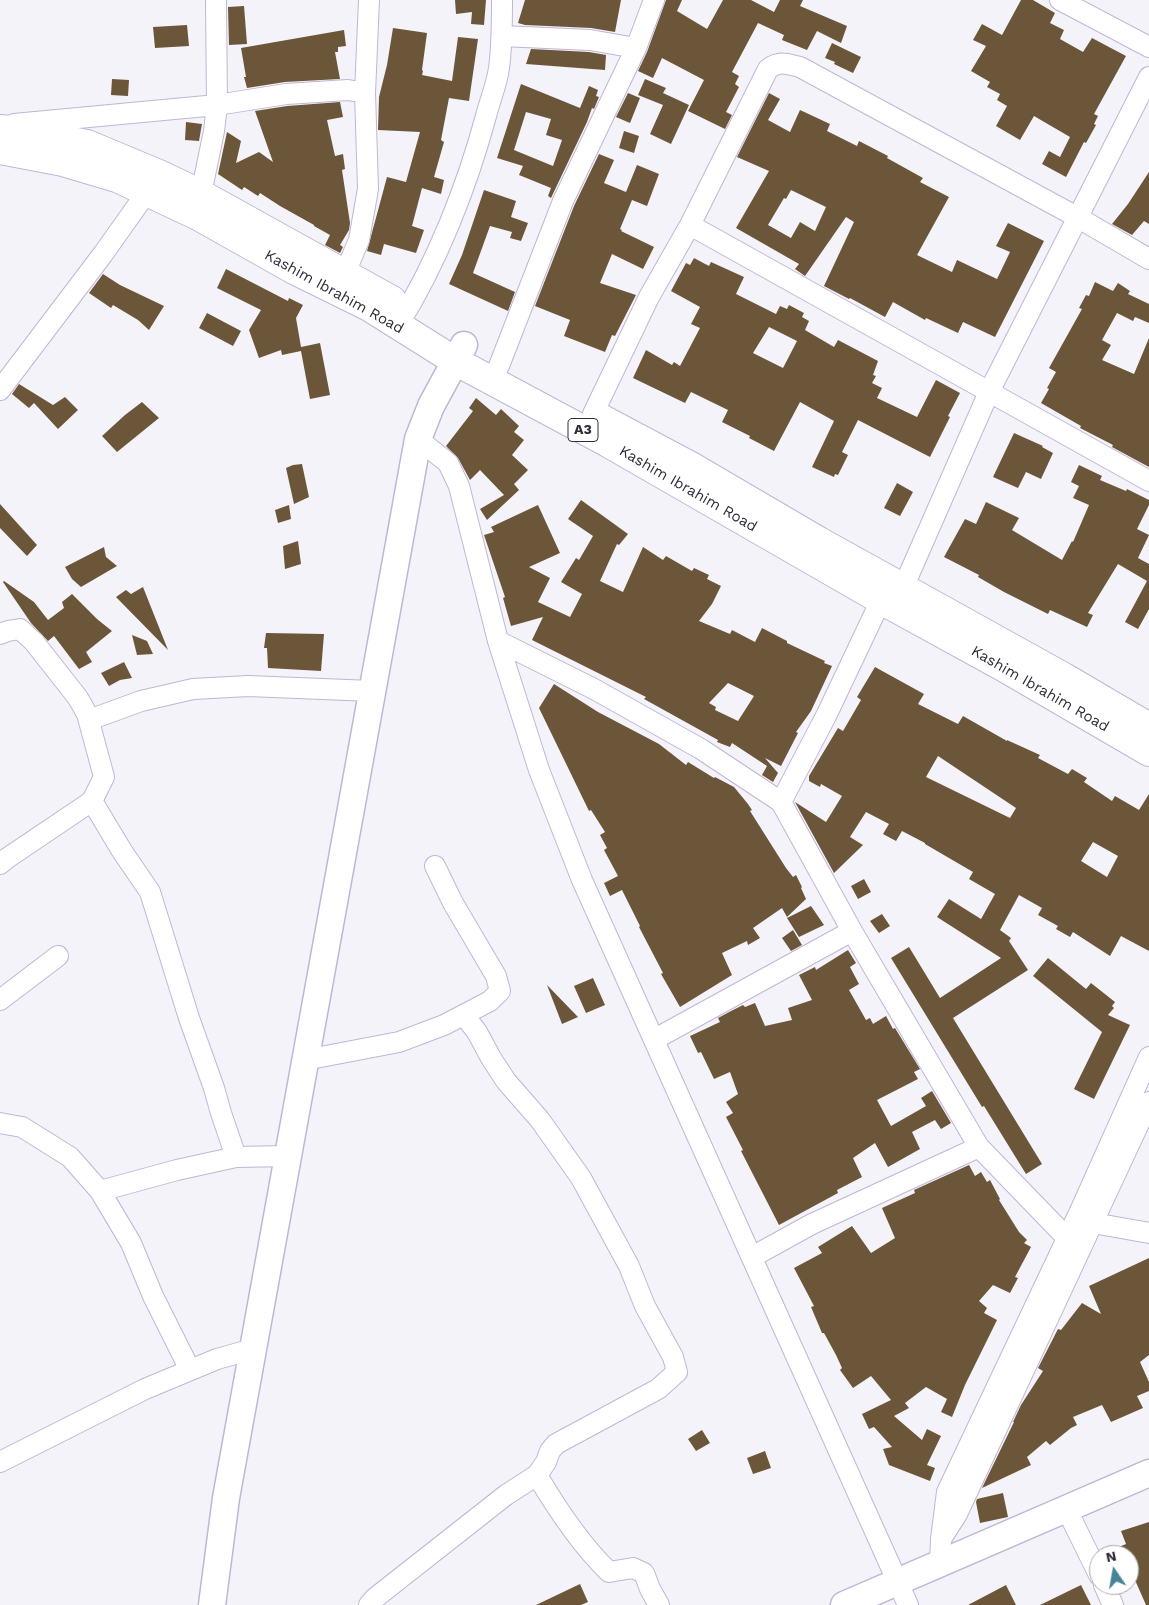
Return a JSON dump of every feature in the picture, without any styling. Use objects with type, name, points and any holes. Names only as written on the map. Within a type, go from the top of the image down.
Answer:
[{"type":"highway","name":"Kashim Ibrahim Road","points":[[0,129],[46,135],[87,144],[160,174],[201,194],[345,272],[403,317],[608,444],[892,594],[1064,677],[1149,727]]},
{"type":"highway","name":"Kashim Ibrahim Road","points":[[0,150],[63,162],[117,178],[198,216],[294,270],[369,307],[403,317]]},
{"type":"highway","name":"Kashim Ibrahim Road","points":[[459,353],[499,366],[691,466],[819,541],[892,594],[1003,666],[1149,752]]},
{"type":"main road","points":[[212,1605],[226,1498],[418,438],[431,406],[459,353]]},
{"type":"main road","points":[[844,1605],[898,1582],[941,1552],[1066,1508],[1149,1473]]},
{"type":"street","points":[[201,194],[214,131],[217,104],[216,0]]},
{"type":"street","points":[[345,272],[359,240],[368,189],[365,92],[369,0]]},
{"type":"street","points":[[403,317],[443,238],[477,148],[499,70],[502,36],[502,0]]},
{"type":"street","points":[[499,366],[563,201],[636,48],[654,0]]},
{"type":"street","points":[[1060,0],[1149,47]]},
{"type":"street","points":[[502,36],[590,40],[636,48]]},
{"type":"street","points":[[593,414],[649,297],[690,225],[768,69],[775,64],[800,67],[1077,217],[1149,259]]},
{"type":"street","points":[[781,802],[826,714],[892,594],[989,392],[1149,77]]},
{"type":"street","points":[[0,125],[217,104],[286,94],[348,90],[365,92]]},
{"type":"street","points":[[0,390],[148,192]]},
{"type":"street","points":[[690,225],[1149,481]]},
{"type":"street","points":[[418,438],[448,464],[459,486],[498,641],[539,770],[582,880],[908,1605]]},
{"type":"street","points":[[0,634],[20,629],[34,642],[78,698],[87,714],[104,778],[92,802],[0,864]]},
{"type":"street","points":[[498,641],[594,689],[693,745],[781,802],[852,931],[979,1147],[1067,1238]]},
{"type":"street","points":[[88,720],[141,701],[193,689],[248,686],[372,691]]},
{"type":"street","points":[[92,802],[150,892],[189,1018],[236,1157]]},
{"type":"street","points":[[305,1060],[399,1042],[444,1025],[464,1015],[490,1001],[500,991],[496,976],[453,903],[435,866]]},
{"type":"street","points":[[655,1039],[852,931]]},
{"type":"street","points":[[0,1000],[58,956]]},
{"type":"street","points":[[369,1605],[375,1598],[491,1507],[537,1475],[556,1444],[658,1389],[677,1372],[673,1357],[645,1306],[629,1266],[581,1178],[540,1120],[506,1081],[477,1032],[464,1015]]},
{"type":"street","points":[[941,1552],[947,1492],[1067,1238],[1149,1057]]},
{"type":"street","points":[[941,1552],[1149,1102]]},
{"type":"street","points":[[0,1123],[22,1127],[70,1157],[100,1191],[131,1243],[153,1296],[190,1370]]},
{"type":"street","points":[[752,1257],[812,1224],[979,1147]]},
{"type":"street","points":[[100,1191],[177,1170],[236,1157],[288,1156]]},
{"type":"street","points":[[1093,1223],[1149,1233]]},
{"type":"street","points":[[0,1462],[145,1389],[217,1359],[253,1348]]},
{"type":"street","points":[[537,1475],[559,1512],[599,1563],[609,1572],[633,1568],[644,1573],[659,1605]]},
{"type":"street","points":[[1066,1508],[1089,1555]]},
{"type":"building","points":[[455,0],[486,0],[484,25],[471,24],[472,12],[456,14]]},
{"type":"building","points":[[525,0],[621,0],[615,32],[591,28],[525,25],[518,23]]},
{"type":"building","points":[[666,0],[682,0],[677,11],[707,29],[723,0],[751,0],[774,12],[780,0],[803,0],[800,6],[847,26],[841,43],[817,31],[807,50],[782,40],[784,35],[758,23],[732,72],[739,76],[735,84],[739,87],[726,112],[732,115],[725,129],[688,111],[704,80],[662,58],[653,78],[638,71]]},
{"type":"building","points":[[1021,0],[1033,0],[1055,13],[1050,23],[1064,30],[1060,39],[1083,52],[1092,38],[1126,56],[1094,114],[1098,116],[1094,124],[1096,125],[1086,143],[1084,142],[1066,177],[1042,164],[1049,151],[1060,157],[1070,137],[1034,116],[1020,140],[996,126],[1007,106],[997,100],[1000,94],[987,87],[990,82],[971,71],[986,46],[973,40],[982,24],[1002,35]]},
{"type":"building","points":[[244,6],[247,44],[229,45],[228,7]]},
{"type":"building","points":[[187,25],[189,46],[155,48],[153,27]]},
{"type":"building","points":[[393,28],[427,33],[422,75],[452,81],[458,37],[478,39],[469,101],[449,98],[441,140],[444,142],[434,177],[444,180],[441,194],[422,188],[412,226],[424,230],[416,253],[384,244],[381,255],[367,251],[387,177],[406,182],[420,132],[378,130],[379,97]]},
{"type":"building","points":[[344,30],[346,46],[338,47],[338,52],[335,52],[340,79],[285,82],[247,88],[241,48]]},
{"type":"building","points":[[832,43],[861,57],[853,73],[825,58]]},
{"type":"building","points":[[531,49],[589,52],[606,55],[605,70],[526,64]]},
{"type":"building","points":[[112,79],[129,80],[128,96],[111,95]]},
{"type":"building","points":[[645,79],[666,88],[663,93],[689,105],[671,144],[650,134],[663,105],[638,95]]},
{"type":"building","points":[[521,84],[580,108],[589,86],[598,90],[596,96],[599,97],[594,109],[592,108],[551,198],[548,196],[551,188],[519,175],[523,166],[497,158]],"holes":[[[526,112],[551,119],[546,135],[562,140],[553,166],[514,150]]]},
{"type":"building","points":[[628,93],[640,98],[630,123],[616,117]]},
{"type":"building","points":[[769,93],[780,99],[768,120],[790,132],[800,110],[830,124],[827,131],[857,146],[859,141],[888,156],[887,158],[923,178],[920,182],[949,197],[917,255],[952,272],[957,260],[997,279],[1010,252],[996,246],[1008,223],[1044,241],[995,337],[963,322],[958,333],[926,318],[925,320],[893,302],[885,317],[824,286],[854,222],[846,217],[805,276],[795,269],[799,264],[736,228],[769,171],[737,157]],"holes":[[[791,190],[826,207],[815,231],[800,222],[791,238],[768,225]]]},
{"type":"building","points":[[340,102],[343,117],[327,120],[335,156],[343,154],[345,169],[342,170],[350,223],[349,230],[340,245],[343,247],[340,253],[325,245],[330,235],[260,193],[258,196],[244,187],[242,190],[218,174],[227,132],[241,141],[236,163],[259,152],[273,162],[255,111],[287,106]]},
{"type":"building","points":[[186,122],[202,124],[199,141],[185,140]]},
{"type":"building","points":[[624,131],[639,136],[634,153],[619,148]]},
{"type":"building","points":[[599,154],[614,160],[604,183],[626,192],[637,165],[659,174],[647,206],[632,200],[620,229],[654,247],[643,269],[612,254],[600,283],[636,295],[615,336],[612,335],[605,352],[564,336],[570,320],[535,306],[574,206]]},
{"type":"building","points":[[1149,172],[1149,224],[1144,221],[1132,235],[1112,224]]},
{"type":"building","points":[[484,190],[516,201],[511,217],[528,223],[521,241],[510,238],[512,232],[490,226],[473,273],[515,292],[508,311],[449,284],[462,255]]},
{"type":"building","points":[[694,258],[709,266],[711,262],[744,277],[736,294],[776,314],[780,306],[787,309],[789,305],[804,313],[802,317],[809,321],[805,330],[834,347],[838,340],[878,361],[873,375],[876,376],[872,383],[882,388],[877,398],[917,417],[936,380],[960,393],[930,457],[858,420],[842,452],[848,455],[838,475],[835,474],[834,477],[812,467],[834,421],[800,402],[774,451],[722,422],[728,410],[691,392],[685,403],[633,378],[646,350],[672,365],[674,362],[680,366],[700,328],[691,324],[700,307],[671,291],[686,263],[690,265]],"holes":[[[769,327],[797,341],[783,368],[753,353]]]},
{"type":"building","points":[[226,269],[288,301],[289,298],[303,305],[296,318],[301,347],[320,343],[330,395],[310,399],[301,351],[282,355],[281,350],[259,358],[249,330],[261,310],[217,288]]},
{"type":"building","points":[[103,274],[120,285],[164,306],[149,330],[138,320],[113,305],[111,308],[89,293]]},
{"type":"building","points":[[1095,282],[1113,291],[1118,283],[1130,291],[1128,294],[1149,304],[1149,323],[1135,317],[1133,321],[1117,313],[1102,340],[1111,345],[1102,360],[1134,374],[1149,338],[1149,467],[1112,447],[1113,445],[1080,428],[1081,426],[1041,403],[1056,372],[1049,368],[1082,309],[1079,308],[1086,295],[1089,296]]},
{"type":"building","points":[[207,313],[241,331],[233,346],[199,328]]},
{"type":"building","points":[[19,384],[53,405],[65,397],[78,410],[58,429],[34,403],[29,408],[12,394]]},
{"type":"building","points":[[476,398],[496,415],[501,409],[519,426],[514,432],[524,440],[512,455],[528,470],[514,484],[519,490],[487,520],[480,509],[504,495],[480,470],[470,480],[458,458],[446,446],[473,411],[469,408]]},
{"type":"building","points":[[142,402],[159,418],[117,452],[102,436]]},
{"type":"building","points":[[1014,433],[1043,446],[1053,453],[1041,479],[1026,472],[1018,488],[993,477]]},
{"type":"building","points":[[302,464],[309,497],[294,504],[286,468]]},
{"type":"building","points":[[1079,465],[1102,476],[1100,480],[1126,491],[1127,489],[1149,500],[1149,505],[1137,529],[1149,535],[1138,558],[1149,564],[1149,609],[1138,629],[1125,622],[1147,581],[1118,564],[1088,613],[1093,615],[1087,627],[1050,610],[1048,614],[1004,592],[978,577],[979,575],[944,557],[965,519],[976,524],[986,502],[1019,518],[1012,530],[1062,560],[1073,542],[1089,505],[1073,498],[1079,486],[1071,482]]},
{"type":"building","points":[[897,483],[913,492],[900,516],[884,508]]},
{"type":"building","points":[[581,500],[628,534],[619,545],[617,544],[600,581],[623,592],[643,547],[663,560],[666,556],[692,571],[694,568],[709,575],[707,579],[721,586],[712,604],[699,621],[730,634],[732,630],[755,642],[762,628],[832,666],[811,711],[796,732],[798,733],[781,766],[765,758],[778,773],[773,782],[762,775],[767,766],[732,743],[730,747],[717,742],[718,740],[644,699],[646,697],[532,640],[543,617],[511,626],[503,598],[505,597],[484,535],[494,532],[491,527],[538,505],[560,553],[529,567],[550,578],[538,602],[570,617],[582,594],[561,582],[576,558],[579,560],[593,536],[568,519]],"holes":[[[728,683],[754,696],[738,721],[715,710],[716,707],[709,703]]]},
{"type":"building","points":[[0,504],[37,545],[27,556],[0,528]]},
{"type":"building","points":[[289,505],[291,519],[278,523],[275,510]]},
{"type":"building","points":[[298,541],[301,564],[285,569],[283,546]]},
{"type":"building","points":[[104,547],[106,557],[117,566],[81,587],[72,579],[65,567]]},
{"type":"building","points":[[4,581],[34,602],[48,620],[64,608],[62,602],[72,594],[112,631],[86,652],[92,662],[79,669],[54,636],[48,641],[31,623]]},
{"type":"building","points":[[143,587],[168,650],[116,597],[126,590],[131,594]]},
{"type":"building","points":[[266,633],[324,634],[321,671],[268,668],[267,648],[264,648]]},
{"type":"building","points":[[132,635],[147,641],[153,654],[137,655]]},
{"type":"building","points":[[124,662],[132,678],[120,680],[109,686],[101,673]]},
{"type":"building","points":[[875,667],[924,694],[918,704],[958,724],[963,716],[1007,741],[1040,755],[1038,758],[1068,774],[1072,769],[1087,778],[1084,782],[1112,801],[1115,796],[1139,810],[1149,794],[1149,951],[1121,936],[1110,956],[1073,932],[1070,937],[1056,929],[1058,926],[1038,915],[1042,908],[1019,895],[1000,930],[1011,938],[1009,941],[1028,970],[953,1018],[1042,1164],[1026,1174],[984,1106],[982,1107],[891,958],[909,947],[940,998],[1001,958],[937,917],[949,899],[981,919],[995,894],[969,879],[973,872],[925,843],[902,831],[896,841],[883,834],[889,824],[866,812],[850,837],[863,845],[834,873],[795,802],[826,822],[842,796],[821,784],[820,787],[809,781],[809,776],[838,728],[843,731],[861,700],[857,697]],"holes":[[[938,756],[1016,808],[1010,818],[926,777]],[[1093,842],[1118,856],[1107,877],[1081,861]]]},
{"type":"building","points":[[554,684],[598,712],[659,744],[686,765],[688,762],[714,778],[734,787],[752,810],[750,811],[786,868],[793,877],[796,875],[802,887],[806,899],[787,917],[782,908],[753,928],[760,938],[748,945],[747,941],[722,953],[732,975],[680,1007],[661,974],[663,973],[622,890],[610,896],[604,883],[618,876],[604,850],[607,848],[600,835],[605,832],[591,810],[589,811],[539,708]]},
{"type":"building","points":[[864,879],[871,892],[858,899],[851,886]]},
{"type":"building","points":[[811,906],[824,925],[799,937],[787,918]]},
{"type":"building","points":[[882,914],[890,926],[879,933],[870,921]]},
{"type":"building","points":[[793,930],[802,945],[791,951],[782,938]]},
{"type":"building","points":[[848,950],[856,963],[850,967],[859,984],[849,990],[866,1020],[870,1018],[873,1024],[886,1016],[920,1069],[914,1072],[918,1079],[877,1100],[891,1126],[926,1106],[921,1098],[932,1091],[951,1123],[941,1129],[935,1120],[912,1132],[920,1149],[888,1167],[875,1143],[853,1158],[862,1177],[837,1190],[838,1193],[779,1225],[741,1151],[743,1150],[726,1117],[733,1113],[726,1102],[738,1094],[730,1072],[714,1079],[701,1052],[698,1053],[690,1036],[720,1022],[718,1018],[733,1010],[743,1005],[745,1007],[755,1003],[765,1026],[792,1020],[788,1008],[812,1000],[799,975],[815,967],[816,970]]},
{"type":"building","points":[[1048,958],[1086,989],[1091,983],[1115,1002],[1112,1006],[1114,1008],[1108,1015],[1130,1025],[1094,1099],[1074,1089],[1102,1032],[1033,976]]},
{"type":"building","points":[[593,978],[605,1005],[586,1013],[574,986]]},
{"type":"building","points":[[547,985],[578,1017],[562,1024]]},
{"type":"building","points":[[969,1165],[975,1176],[981,1172],[987,1182],[990,1180],[999,1200],[1019,1232],[1027,1240],[1024,1243],[1031,1247],[1015,1277],[1018,1278],[1010,1293],[993,1285],[979,1301],[987,1308],[984,1313],[997,1320],[965,1385],[952,1417],[941,1412],[947,1399],[926,1387],[905,1403],[909,1408],[894,1416],[922,1440],[927,1429],[941,1436],[927,1465],[935,1468],[930,1481],[889,1465],[883,1449],[892,1447],[874,1427],[869,1429],[862,1414],[891,1400],[871,1376],[853,1388],[840,1370],[842,1368],[824,1333],[822,1333],[811,1307],[814,1306],[794,1268],[822,1253],[818,1247],[852,1226],[871,1253],[895,1238],[882,1208],[915,1193],[914,1190]]},
{"type":"building","points":[[1149,1258],[1149,1355],[1140,1362],[1149,1382],[1149,1391],[1137,1396],[1143,1408],[1111,1422],[1102,1405],[1073,1417],[1077,1425],[1050,1445],[1046,1441],[1027,1457],[1031,1465],[982,1488],[1021,1405],[1043,1371],[1038,1368],[1058,1329],[1061,1330],[1082,1303],[1101,1314],[1089,1286]]},
{"type":"building","points":[[702,1430],[710,1443],[696,1451],[688,1439]]},
{"type":"building","points":[[765,1451],[771,1468],[753,1474],[747,1458]]},
{"type":"building","points":[[1003,1493],[1008,1517],[980,1523],[977,1499]]},
{"type":"building","points":[[1149,1522],[1149,1605],[1146,1605],[1139,1589],[1139,1545],[1124,1545],[1126,1544],[1121,1531]]},
{"type":"building","points":[[580,1584],[588,1602],[581,1605],[536,1605]]},
{"type":"building","points":[[1006,1585],[1016,1605],[968,1605]]},
{"type":"building","points":[[1081,1585],[1091,1605],[1040,1605]]}]
